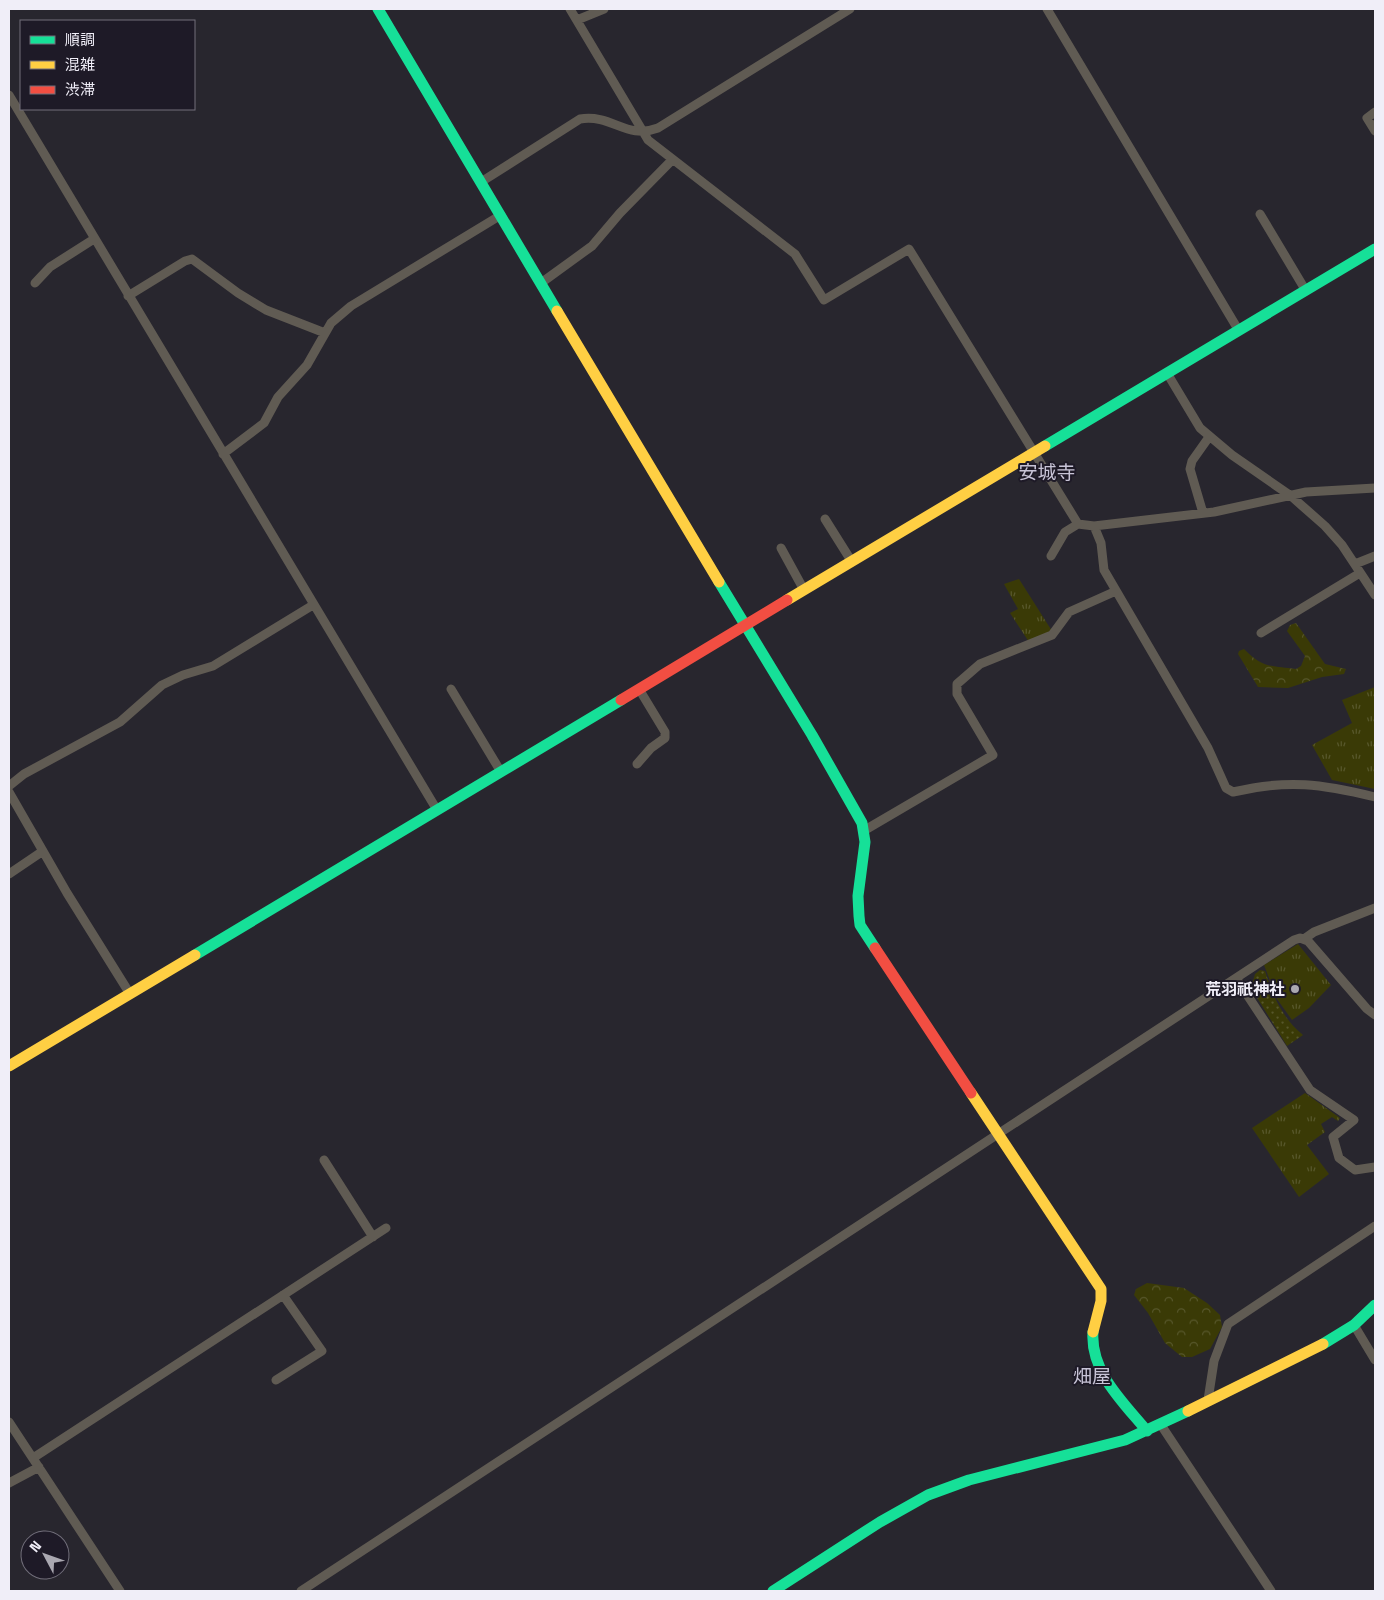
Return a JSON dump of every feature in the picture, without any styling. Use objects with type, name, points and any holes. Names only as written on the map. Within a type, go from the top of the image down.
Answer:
[{"type":"street","points":[[378,9],[745,626],[812,735],[865,830],[858,906],[860,925],[1101,1289],[1102,1306],[1093,1334],[1093,1346],[1098,1362],[1107,1381],[1147,1431]]},
{"type":"street","points":[[570,9],[641,132],[672,160],[795,254],[824,300],[909,249],[1078,524]]},
{"type":"street","points":[[577,20],[604,9]]},
{"type":"street","points":[[481,182],[580,119],[596,117],[629,131],[641,132],[658,128],[850,9]]},
{"type":"street","points":[[1048,9],[1239,331]]},
{"type":"street","points":[[9,95],[437,810]]},
{"type":"street","points":[[1375,112],[1367,118],[1375,132]]},
{"type":"street","points":[[541,283],[592,246],[620,213],[672,160]]},
{"type":"street","points":[[1260,214],[1306,291]]},
{"type":"street","points":[[223,454],[264,423],[278,397],[307,365],[331,323],[351,306],[501,216]]},
{"type":"street","points":[[35,283],[50,267],[94,239]]},
{"type":"street","points":[[9,1066],[1375,249]]},
{"type":"street","points":[[128,296],[185,261],[192,259],[238,293],[266,310],[326,333]]},
{"type":"street","points":[[1167,373],[1200,428],[1209,437],[1291,496],[1335,536],[1375,595]]},
{"type":"street","points":[[1203,513],[1190,469],[1192,461],[1209,437]]},
{"type":"street","points":[[1051,556],[1065,532],[1078,524],[1094,526],[1203,513],[1306,492],[1375,488]]},
{"type":"street","points":[[825,519],[852,562]]},
{"type":"street","points":[[1094,526],[1101,544],[1104,570],[1185,707],[1208,748],[1221,781],[1229,791],[1295,783],[1332,786],[1375,797]]},
{"type":"street","points":[[781,548],[804,590]]},
{"type":"street","points":[[1355,564],[1375,556]]},
{"type":"street","points":[[1260,633],[1360,573]]},
{"type":"street","points":[[865,830],[993,755],[957,694],[957,684],[980,664],[1052,635],[1069,612],[1116,590]]},
{"type":"street","points":[[9,786],[24,774],[120,722],[162,685],[182,675],[213,666],[313,605]]},
{"type":"street","points":[[451,689],[501,772]]},
{"type":"street","points":[[637,764],[651,748],[665,738],[665,732],[639,689]]},
{"type":"street","points":[[9,792],[130,994]]},
{"type":"street","points":[[9,874],[43,851]]},
{"type":"street","points":[[301,1591],[1294,940],[1304,939],[1314,932],[1375,908]]},
{"type":"street","points":[[1304,939],[1367,1009],[1375,1015]]},
{"type":"street","points":[[1236,978],[1310,1090],[1354,1120],[1332,1137],[1339,1158],[1356,1170],[1375,1167]]},
{"type":"street","points":[[324,1160],[373,1236]]},
{"type":"street","points":[[1208,1400],[1214,1361],[1228,1324],[1375,1226]]},
{"type":"street","points":[[33,1458],[386,1228]]},
{"type":"street","points":[[276,1380],[322,1351],[283,1295]]},
{"type":"street","points":[[773,1591],[880,1522],[928,1495],[969,1480],[1107,1447],[1147,1431],[1314,1349],[1354,1326],[1375,1305]]},
{"type":"street","points":[[1354,1326],[1375,1360]]},
{"type":"street","points":[[9,1422],[120,1591]]},
{"type":"street","points":[[1161,1425],[1271,1591]]},
{"type":"street","points":[[9,1483],[39,1467]]},
{"type":"green space","points":[[1019,579],[1052,631],[1029,642],[1010,613],[1018,609],[1004,584]]},
{"type":"green space","points":[[1296,623],[1325,664],[1346,669],[1344,674],[1322,677],[1288,688],[1258,687],[1238,654],[1239,651],[1244,649],[1256,660],[1268,665],[1296,669],[1301,666],[1305,656],[1287,631],[1290,625]]},
{"type":"green space","points":[[1375,687],[1375,789],[1332,780],[1312,745],[1352,723],[1342,700]]},
{"type":"green space","points":[[1298,944],[1331,985],[1309,1008],[1292,1020],[1277,999],[1264,965]]},
{"type":"green space","points":[[1260,970],[1265,971],[1271,989],[1284,1014],[1303,1035],[1287,1046],[1251,988],[1255,974]]},
{"type":"green space","points":[[1305,1093],[1340,1118],[1338,1121],[1332,1117],[1321,1124],[1325,1132],[1307,1145],[1329,1174],[1299,1197],[1252,1128]]},
{"type":"green space","points":[[1147,1283],[1184,1288],[1207,1303],[1220,1315],[1222,1327],[1210,1349],[1192,1357],[1182,1357],[1165,1343],[1148,1313],[1134,1295],[1136,1289]]},
{"type":"traffic: fast","points":[[378,9],[557,311]]},
{"type":"traffic: fast","points":[[1045,446],[1375,249]]},
{"type":"traffic: fast","points":[[719,582],[812,735],[862,823],[865,842],[858,896],[859,916],[860,925],[875,948]]},
{"type":"traffic: fast","points":[[195,955],[621,700]]},
{"type":"traffic: fast","points":[[1323,1344],[1354,1325],[1375,1305]]},
{"type":"traffic: fast","points":[[1093,1332],[1097,1360],[1103,1374],[1119,1398],[1147,1431]]},
{"type":"traffic: fast","points":[[773,1591],[880,1522],[928,1495],[969,1480],[1125,1440],[1188,1411]]},
{"type":"traffic: slow","points":[[557,311],[719,582]]},
{"type":"traffic: slow","points":[[787,600],[1045,446]]},
{"type":"traffic: slow","points":[[9,1066],[195,955]]},
{"type":"traffic: slow","points":[[971,1093],[1101,1289],[1101,1301],[1093,1332]]},
{"type":"traffic: slow","points":[[1188,1411],[1323,1344]]},
{"type":"traffic: jam","points":[[621,700],[787,600]]},
{"type":"traffic: jam","points":[[875,948],[971,1093]]},
{"type":"place","name":"荒羽祇神社","points":[[1295,989]]},
{"type":"district","name":"安城寺","points":[[1047,472]]},
{"type":"district","name":"畑屋","points":[[1092,1376]]}]
